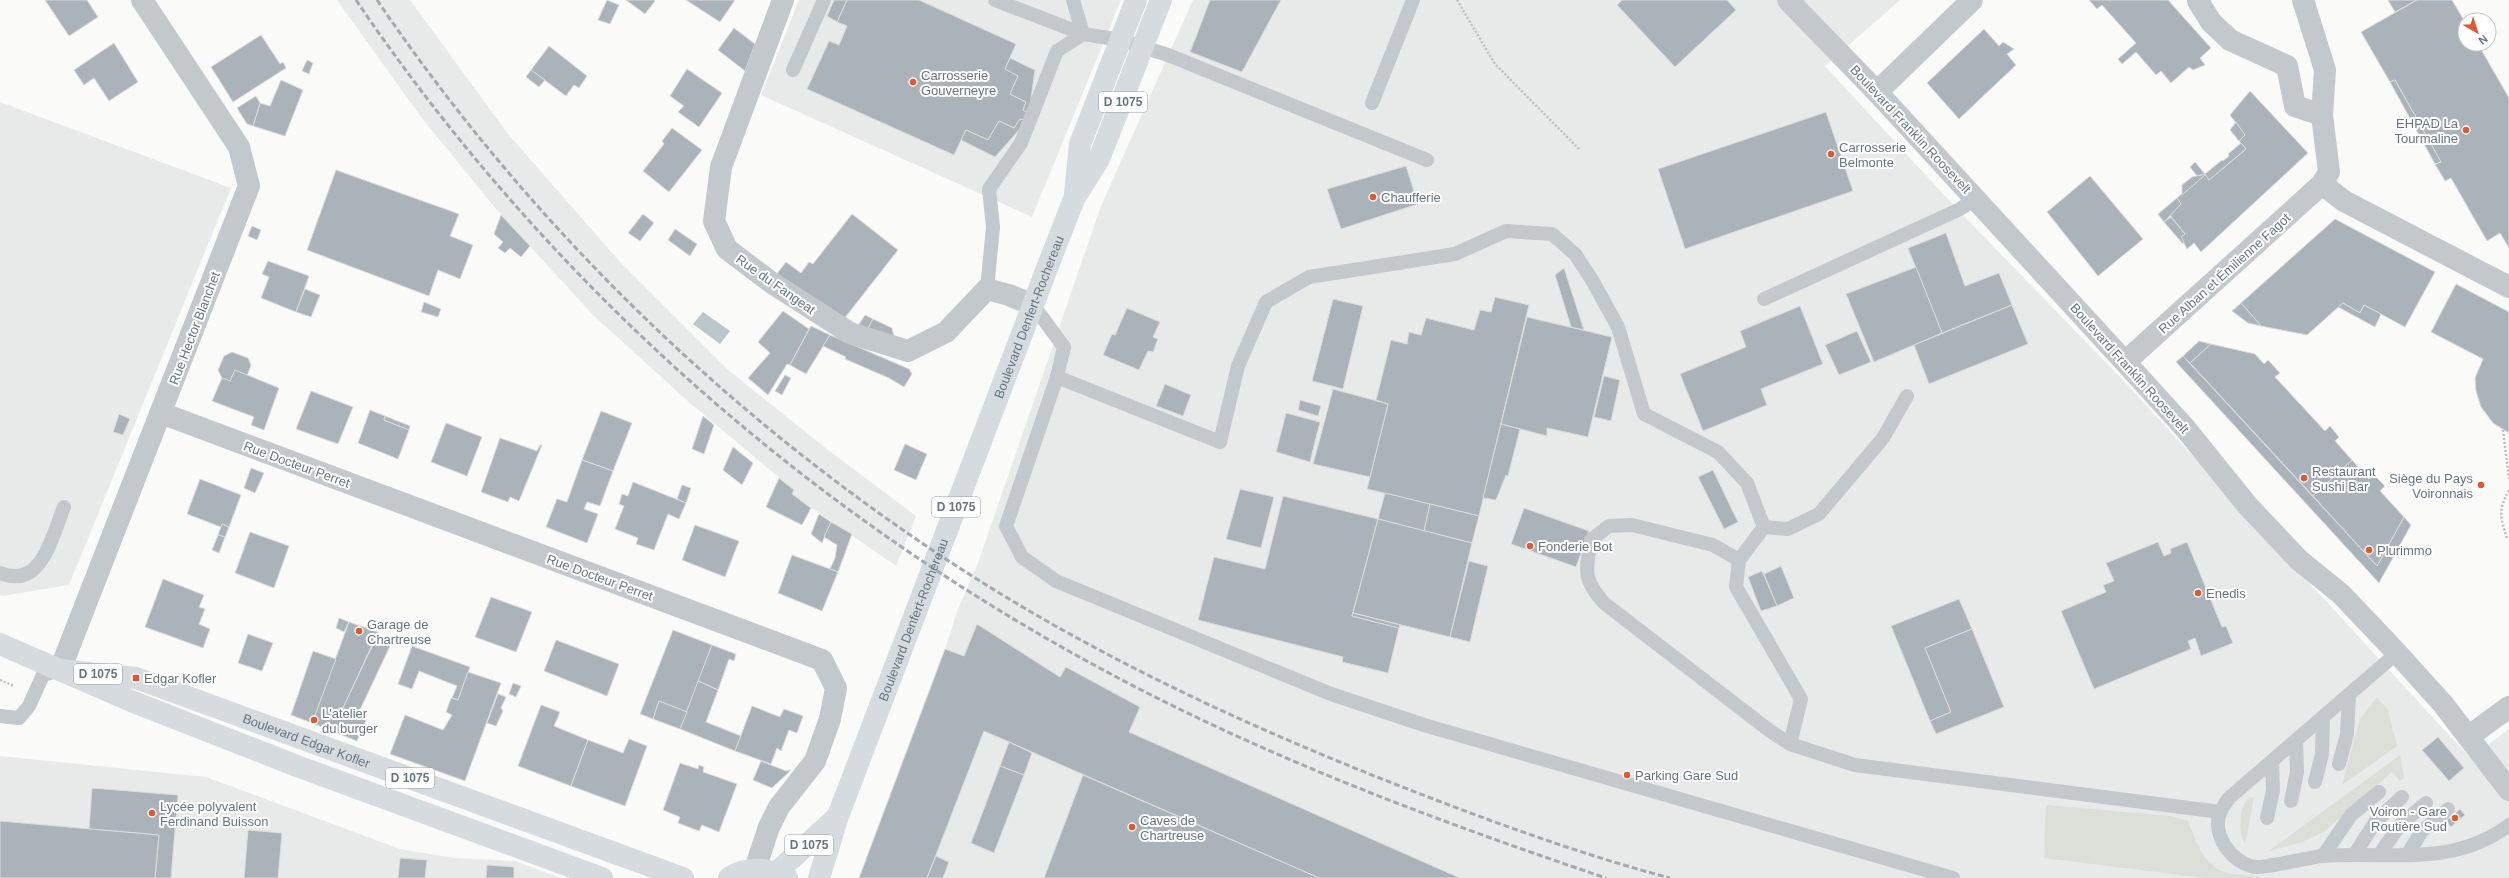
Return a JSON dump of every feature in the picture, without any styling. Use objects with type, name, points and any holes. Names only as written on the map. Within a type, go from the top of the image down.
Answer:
[{"type":"main road","name":"Boulevard Denfert-Rochereau","points":[[1074,199],[1080,144],[1136,0]]},
{"type":"main road","name":"Boulevard Denfert-Rochereau","points":[[819,878],[838,816],[1074,199],[1099,159],[1161,0]]},
{"type":"main road","name":"Boulevard Edgar Kofler","points":[[0,644],[131,702],[290,764],[602,878]]},
{"type":"main road","name":"Boulevard Edgar Kofler","points":[[60,670],[136,678],[683,878]]},
{"type":"main road","name":"Boulevard Denfert-Rochereau","points":[[782,875],[838,816]]},
{"type":"main road","points":[[729,878],[755,869],[782,875]]},
{"type":"street","name":"Rue Hector Blanchet","points":[[60,670],[249,186],[238,147],[142,0]]},
{"type":"street","name":"Rue du Fangeat","points":[[783,0],[721,167],[714,221],[727,249],[772,283],[850,333],[908,351],[946,332],[987,289]]},
{"type":"street","name":"Boulevard Franklin Roosevelt","points":[[1788,0],[1877,92],[2185,428],[2247,506],[2298,560],[2341,594],[2397,653],[2443,704],[2509,790]]},
{"type":"street","points":[[1877,92],[1972,0]]},
{"type":"street","points":[[2198,0],[2211,22],[2230,40],[2287,66],[2294,106],[2322,115]]},
{"type":"street","name":"Rue Alban et Émilienne Fagot","points":[[2125,362],[2322,184],[2329,172],[2322,115],[2325,70],[2302,0]]},
{"type":"street","points":[[2322,184],[2344,201],[2509,287]]},
{"type":"street","points":[[987,289],[1033,305]]},
{"type":"street","name":"Rue Docteur Perret","points":[[161,413],[822,660],[836,688],[830,719],[815,761],[779,807],[772,820],[755,869]]},
{"type":"street","points":[[2468,737],[2509,707]]},
{"type":"lane","points":[[793,70],[824,0]]},
{"type":"lane","points":[[994,0],[1083,34],[1121,40],[1168,55],[1428,160]]},
{"type":"lane","points":[[1073,0],[1083,34]]},
{"type":"lane","points":[[1372,103],[1413,0]]},
{"type":"lane","points":[[987,289],[993,227],[989,189],[1021,143],[1057,51],[1083,34]]},
{"type":"lane","points":[[1764,299],[1958,210],[1976,199]]},
{"type":"lane","points":[[1057,377],[1220,442],[1238,366],[1266,302],[1309,277],[1455,254],[1506,231],[1552,234],[1575,254],[1592,280],[1618,327],[1644,414],[1718,452],[1747,483],[1764,527]]},
{"type":"lane","points":[[1033,305],[1064,347],[1057,377],[1006,526],[1022,557],[1056,581],[1331,694],[1440,729],[1953,878]]},
{"type":"lane","points":[[1764,527],[1788,529],[1820,514],[1883,438],[1907,396]]},
{"type":"lane","points":[[0,573],[12,578],[28,574],[39,566],[64,507]]},
{"type":"lane","points":[[1739,560],[1713,545],[1632,525],[1609,526],[1591,540],[1586,571],[1590,587],[1604,603],[1770,731],[1790,744],[1854,764],[2220,812]]},
{"type":"lane","points":[[1764,527],[1739,560],[1736,587],[1801,699],[1790,744]]},
{"type":"lane","points":[[2397,653],[2229,798],[2220,812],[2219,831],[2225,848],[2240,861],[2257,867],[2323,856],[2379,856],[2454,852],[2479,843],[2509,825]]},
{"type":"lane","points":[[0,716],[19,718],[29,706],[43,675],[60,670]]},
{"type":"lane","points":[[2339,764],[2347,734],[2350,695]]},
{"type":"lane","points":[[2315,782],[2322,754],[2323,718]]},
{"type":"lane","points":[[2291,801],[2297,772],[2296,741]]},
{"type":"lane","points":[[2267,818],[2273,790],[2272,762]]},
{"type":"lane","points":[[2323,856],[2351,816],[2379,792]]},
{"type":"lane","points":[[2354,855],[2376,821],[2402,797]]},
{"type":"lane","points":[[2379,856],[2400,825],[2426,803]]},
{"type":"lane","points":[[2407,855],[2422,831],[2448,809]]},
{"type":"path","points":[[1457,0],[1495,64],[1579,149]]},
{"type":"path","points":[[2503,430],[2509,478]]},
{"type":"path","points":[[2507,538],[2499,515],[2502,503],[2509,490]]},
{"type":"shaded area","points":[[337,0],[410,0],[508,134],[620,262],[727,369],[828,450],[916,516],[896,566],[792,494],[794,490],[690,403],[594,316],[501,215],[421,117]]},
{"type":"shaded area","points":[[799,0],[1121,0],[1032,217],[761,95]]},
{"type":"shaded area","points":[[1193,0],[1900,0],[1825,66],[1958,210],[2122,379],[2470,758],[2509,729],[2509,878],[859,878],[945,649],[958,609],[978,563],[1101,206]]},
{"type":"shaded area","points":[[0,102],[231,188],[69,585],[3,596],[0,595]]},
{"type":"shaded area","points":[[703,312],[730,331],[720,344],[693,324]]},
{"type":"shaded area","points":[[2377,697],[2388,710],[2397,746],[2342,785],[2360,719]]},
{"type":"shaded area","points":[[2400,755],[2404,778],[2400,781],[2392,772],[2325,831],[2302,842],[2269,851]]},
{"type":"shaded area","name":"Lycée polyvalent Ferdinand Buisson","points":[[0,756],[206,777],[400,849],[455,858],[515,861],[561,878],[0,878]]},
{"type":"shaded area","points":[[2251,797],[2254,798],[2245,844],[2241,834],[2240,819],[2244,805]]},
{"type":"shaded area","points":[[2046,805],[2171,816],[2188,821],[2202,853],[2213,865],[2228,873],[2262,878],[2206,878],[2044,858]]},
{"type":"building","points":[[45,0],[87,0],[98,17],[69,36]]},
{"type":"building","points":[[607,0],[619,5],[610,24],[598,20]]},
{"type":"building","points":[[626,0],[654,0],[655,1],[645,14]]},
{"type":"building","points":[[686,0],[735,0],[720,22]]},
{"type":"building","points":[[834,0],[847,0],[837,22],[827,16]]},
{"type":"building","name":"Carrosserie Gouverneyre","points":[[847,0],[919,0],[1016,44],[1005,69],[1018,76],[1010,94],[1026,102],[1023,110],[1027,113],[1023,120],[1020,119],[1014,128],[999,121],[988,140],[966,130],[954,155],[807,89],[829,41],[839,45],[847,26],[837,22]]},
{"type":"building","points":[[1210,0],[1281,0],[1242,72],[1190,52]]},
{"type":"building","points":[[1622,0],[1727,0],[1736,10],[1675,67],[1617,5]]},
{"type":"building","points":[[2089,0],[2168,0],[2211,48],[2200,58],[2205,65],[2193,70],[2189,67],[2171,83],[2161,71],[2156,75],[2136,52],[2122,64],[2118,59],[2136,43],[2102,5],[2097,9]]},
{"type":"building","points":[[2388,0],[2417,0],[2395,12]]},
{"type":"building","name":"EHPAD La Tourmaline","points":[[2417,0],[2452,0],[2459,12],[2457,12],[2457,52],[2483,52],[2509,98],[2509,248],[2500,233],[2487,241],[2451,178],[2445,181],[2435,164],[2441,162],[2395,80],[2390,82],[2361,32]]},
{"type":"building","points":[[734,28],[755,44],[745,71],[718,50]]},
{"type":"building","points":[[1984,29],[1999,46],[2003,42],[2014,49],[2007,54],[2016,65],[1959,119],[1927,83]]},
{"type":"building","points":[[261,35],[280,64],[283,62],[286,68],[233,102],[211,67]]},
{"type":"building","points":[[114,43],[138,82],[109,101],[94,78],[84,85],[74,70]]},
{"type":"building","points":[[549,46],[587,76],[579,88],[574,85],[566,96],[531,70]]},
{"type":"building","points":[[1010,58],[1035,70],[1030,106],[1027,113],[1023,110],[1026,102],[1010,94],[1018,76],[1005,69]]},
{"type":"building","points":[[307,60],[313,63],[309,74],[302,71]]},
{"type":"building","points":[[687,69],[722,93],[699,127],[678,112],[684,106],[670,96]]},
{"type":"building","points":[[531,70],[545,80],[539,87],[526,77]]},
{"type":"building","points":[[281,80],[303,90],[285,136],[253,126],[260,103],[270,106]]},
{"type":"building","points":[[2395,80],[2441,162],[2435,164],[2390,82]]},
{"type":"building","points":[[2250,91],[2308,153],[2201,252],[2194,243],[2187,249],[2181,237],[2185,234],[2169,214],[2181,204],[2177,198],[2206,174],[2209,180],[2246,149],[2239,141],[2245,135],[2230,115]]},
{"type":"building","points":[[256,96],[260,103],[253,126],[247,124],[237,108]]},
{"type":"building","points":[[1826,112],[1853,191],[1685,249],[1658,169]]},
{"type":"building","points":[[1020,119],[1023,120],[1019,130],[995,157],[961,140],[966,130],[988,140],[999,121],[1014,128]]},
{"type":"building","points":[[2236,122],[2245,135],[2239,141],[2230,130]]},
{"type":"building","points":[[672,128],[702,150],[669,192],[643,171],[664,144],[662,141]]},
{"type":"building","points":[[2241,143],[2246,149],[2209,180],[2205,174],[2229,156],[2228,154]]},
{"type":"building","points":[[2195,162],[2205,174],[2197,176],[2190,167]]},
{"type":"building","name":"Chaufferie","points":[[1406,166],[1418,204],[1341,229],[1327,189]]},
{"type":"building","points":[[336,170],[459,214],[450,236],[473,245],[460,279],[438,270],[429,296],[307,250]]},
{"type":"building","points":[[2206,174],[2182,195],[2182,185],[2192,177]]},
{"type":"building","points":[[2090,176],[2143,239],[2098,276],[2047,212]]},
{"type":"building","points":[[2177,198],[2181,204],[2164,222],[2158,214]]},
{"type":"building","points":[[643,214],[654,223],[640,241],[628,233]]},
{"type":"building","points":[[852,214],[898,250],[840,324],[776,275],[786,262],[801,273],[809,262],[813,264]]},
{"type":"building","points":[[501,215],[530,246],[521,257],[510,248],[505,253],[498,248],[503,242],[494,234]]},
{"type":"building","points":[[2171,217],[2185,234],[2181,237],[2184,242],[2183,244],[2164,222]]},
{"type":"building","points":[[2335,219],[2435,272],[2405,327],[2364,305],[2360,313],[2343,303],[2307,335],[2261,326],[2241,303]]},
{"type":"building","points":[[252,226],[261,230],[257,240],[248,236]]},
{"type":"building","points":[[675,229],[697,244],[690,256],[668,240]]},
{"type":"building","points":[[1946,233],[1965,286],[1999,273],[2012,305],[1942,333],[1908,248]]},
{"type":"building","points":[[268,261],[309,276],[296,312],[261,298],[269,277],[262,274]]},
{"type":"building","points":[[1916,267],[1942,333],[1874,362],[1846,294]]},
{"type":"building","points":[[1564,268],[1584,330],[1571,327],[1555,275]]},
{"type":"building","points":[[2456,284],[2509,312],[2509,433],[2493,423],[2481,407],[2476,391],[2475,378],[2483,359],[2431,332]]},
{"type":"building","points":[[305,289],[320,295],[311,317],[296,312]]},
{"type":"building","points":[[1495,297],[1529,305],[1479,516],[1367,489],[1388,404],[1376,400],[1391,340],[1407,344],[1409,332],[1421,335],[1426,318],[1474,330],[1480,310],[1491,312]]},
{"type":"building","points":[[1333,299],[1363,306],[1343,389],[1312,381]]},
{"type":"building","points":[[424,302],[441,309],[438,317],[421,312]]},
{"type":"building","points":[[2241,303],[2261,326],[2248,323],[2232,311]]},
{"type":"building","points":[[2343,303],[2360,313],[2364,305],[2381,314],[2375,327],[2338,307]]},
{"type":"building","points":[[2012,305],[2028,344],[1929,384],[1914,345]]},
{"type":"building","points":[[1800,306],[1823,364],[1761,389],[1767,405],[1703,431],[1680,374],[1746,347],[1740,331]]},
{"type":"building","points":[[1127,308],[1160,322],[1153,337],[1158,339],[1153,352],[1148,351],[1139,370],[1103,355],[1112,334],[1115,335]]},
{"type":"building","points":[[783,311],[809,329],[790,365],[787,364],[768,395],[748,378],[770,353],[758,342]]},
{"type":"building","points":[[865,315],[873,319],[866,332],[856,329]]},
{"type":"building","points":[[1527,317],[1612,337],[1588,437],[1547,428],[1547,436],[1501,424]]},
{"type":"building","points":[[873,319],[892,328],[895,341],[866,332]]},
{"type":"building","points":[[811,326],[830,335],[806,374],[790,365]]},
{"type":"building","points":[[1857,331],[1871,362],[1839,375],[1825,345]]},
{"type":"building","points":[[830,335],[909,369],[912,374],[904,387],[889,378],[845,359],[846,357],[823,346]]},
{"type":"building","points":[[2199,341],[2211,344],[2190,363],[2183,356]]},
{"type":"building","points":[[2211,344],[2255,354],[2264,364],[2268,360],[2280,373],[2275,377],[2325,431],[2330,426],[2339,437],[2335,441],[2352,460],[2313,496],[2190,363]]},
{"type":"building","points":[[232,352],[248,358],[251,365],[247,376],[235,370],[230,381],[222,378],[218,370],[224,356]]},
{"type":"building","points":[[2183,356],[2377,566],[2404,517],[2411,525],[2379,583],[2176,362]]},
{"type":"building","points":[[235,370],[279,388],[264,430],[251,425],[254,417],[212,401],[222,378],[230,381]]},
{"type":"building","points":[[785,375],[791,378],[782,395],[775,391]]},
{"type":"building","points":[[1604,376],[1620,380],[1611,421],[1594,417]]},
{"type":"building","points":[[1165,384],[1191,395],[1183,416],[1156,406]]},
{"type":"building","points":[[1333,389],[1388,404],[1370,477],[1313,464]]},
{"type":"building","points":[[311,391],[353,407],[338,444],[296,429]]},
{"type":"building","points":[[1300,400],[1321,406],[1318,416],[1298,410]]},
{"type":"building","points":[[370,410],[385,416],[384,420],[409,430],[398,459],[358,443]]},
{"type":"building","points":[[601,411],[632,423],[613,471],[582,460]]},
{"type":"building","points":[[1286,413],[1320,422],[1310,462],[1276,452]]},
{"type":"building","points":[[119,414],[130,419],[123,435],[113,432]]},
{"type":"building","points":[[385,416],[410,426],[409,430],[384,420]]},
{"type":"building","points":[[703,416],[714,425],[704,454],[692,449]]},
{"type":"building","points":[[446,423],[482,437],[467,476],[431,462]]},
{"type":"building","points":[[1501,424],[1520,429],[1508,476],[1506,475],[1496,500],[1483,498]]},
{"type":"building","points":[[500,438],[537,451],[540,445],[542,445],[519,501],[510,497],[508,502],[481,492]]},
{"type":"building","points":[[905,444],[927,454],[916,480],[894,470]]},
{"type":"building","points":[[733,447],[753,463],[742,485],[723,470]]},
{"type":"building","points":[[582,460],[613,471],[600,506],[587,502],[584,509],[598,514],[587,543],[546,527],[557,499],[567,502]]},
{"type":"building","points":[[2352,460],[2369,479],[2374,475],[2385,486],[2380,491],[2404,517],[2377,566],[2313,496]]},
{"type":"building","points":[[251,468],[264,473],[255,493],[244,488]]},
{"type":"building","points":[[1713,470],[1738,522],[1724,529],[1698,477]]},
{"type":"building","points":[[779,478],[794,490],[792,494],[811,508],[802,525],[766,507]]},
{"type":"building","points":[[200,479],[241,495],[229,527],[222,524],[221,527],[187,514]]},
{"type":"building","points":[[633,482],[686,503],[679,519],[668,514],[654,550],[636,544],[638,538],[615,529],[624,506],[619,504],[622,494],[628,496]]},
{"type":"building","points":[[682,485],[691,488],[686,503],[677,499]]},
{"type":"building","points":[[1240,489],[1274,497],[1261,548],[1226,539]]},
{"type":"building","points":[[1385,493],[1430,504],[1424,531],[1378,519]]},
{"type":"building","points":[[1283,496],[1378,519],[1352,616],[1399,628],[1388,673],[1342,662],[1343,657],[1198,620],[1214,557],[1265,569]]},
{"type":"building","points":[[1430,504],[1479,516],[1472,543],[1424,531]]},
{"type":"building","points":[[1524,508],[1589,531],[1576,567],[1511,544]]},
{"type":"building","points":[[819,514],[831,522],[822,543],[811,534]]},
{"type":"building","points":[[1378,519],[1472,543],[1450,637],[1353,613]]},
{"type":"building","points":[[831,522],[852,534],[838,572],[830,569],[835,558],[837,545],[824,537]]},
{"type":"building","points":[[222,524],[229,527],[225,537],[218,535]]},
{"type":"building","points":[[695,525],[739,541],[725,577],[682,560]]},
{"type":"building","points":[[250,532],[289,546],[274,588],[235,573]]},
{"type":"building","points":[[218,535],[225,537],[219,553],[212,550]]},
{"type":"building","points":[[2158,542],[2164,556],[2171,553],[2170,549],[2187,542],[2222,627],[2226,626],[2233,643],[2201,656],[2195,638],[2188,641],[2191,649],[2094,689],[2061,611],[2106,592],[2103,585],[2114,581],[2106,563]]},
{"type":"building","points":[[792,555],[838,572],[822,611],[778,593]]},
{"type":"building","points":[[1469,561],[1488,566],[1470,642],[1450,637]]},
{"type":"building","points":[[1781,566],[1794,598],[1777,606],[1764,574]]},
{"type":"building","points":[[1762,571],[1777,606],[1761,611],[1748,577]]},
{"type":"building","points":[[163,579],[204,595],[199,607],[205,609],[199,624],[210,629],[203,648],[145,627]]},
{"type":"building","points":[[491,597],[532,612],[516,652],[475,637]]},
{"type":"building","points":[[1959,599],[1972,629],[1925,648],[1951,712],[1930,721],[1891,626]]},
{"type":"building","points":[[1353,613],[1400,625],[1399,628],[1352,616]]},
{"type":"building","points":[[339,618],[349,622],[344,632],[336,628]]},
{"type":"building","points":[[349,622],[378,632],[343,708],[367,718],[357,741],[312,723]]},
{"type":"building","name":"Caves de Chartreuse","points":[[977,624],[1060,677],[1066,667],[1140,707],[1129,732],[1460,878],[1319,878],[984,731],[927,878],[859,878],[945,649],[964,656]]},
{"type":"building","points":[[1972,629],[2004,707],[1936,734],[1930,721],[1951,712],[1925,648]]},
{"type":"building","points":[[673,630],[712,645],[687,712],[659,701],[653,719],[640,714]]},
{"type":"building","points":[[248,634],[273,643],[262,671],[238,663]]},
{"type":"building","points":[[376,638],[391,644],[358,714],[343,708]]},
{"type":"building","points":[[556,640],[619,664],[607,696],[544,671]]},
{"type":"building","points":[[712,645],[736,654],[734,661],[729,659],[718,690],[698,681]]},
{"type":"building","points":[[412,646],[470,667],[458,700],[452,698],[457,686],[419,671],[412,689],[398,684]]},
{"type":"building","points":[[313,651],[336,659],[312,723],[291,715]]},
{"type":"building","points":[[468,672],[501,683],[465,781],[390,754],[405,715],[443,730],[452,715],[446,712],[451,698],[458,700]]},
{"type":"building","points":[[698,681],[718,690],[706,722],[741,736],[735,751],[680,729]]},
{"type":"building","points":[[513,683],[521,686],[516,697],[509,694]]},
{"type":"building","points":[[498,694],[506,697],[501,708],[503,711],[496,726],[487,723]]},
{"type":"building","points":[[659,701],[687,712],[680,729],[653,719]]},
{"type":"building","points":[[541,705],[560,712],[554,726],[588,740],[571,786],[518,766]]},
{"type":"building","points":[[752,706],[780,717],[784,709],[803,716],[797,733],[789,730],[781,751],[777,748],[771,764],[735,751]]},
{"type":"building","points":[[2438,737],[2464,768],[2449,781],[2422,750]]},
{"type":"building","points":[[629,739],[647,746],[625,806],[571,786],[588,740],[623,753]]},
{"type":"building","points":[[1009,742],[1032,753],[1024,775],[1000,766]]},
{"type":"building","points":[[761,761],[786,771],[791,770],[772,788],[753,780]]},
{"type":"building","points":[[680,763],[698,769],[699,765],[704,767],[703,772],[737,784],[719,832],[702,825],[699,831],[678,823],[680,817],[663,810]]},
{"type":"building","points":[[1000,766],[1024,775],[994,853],[971,843]]},
{"type":"building","name":"Caves de Chartreuse","points":[[1083,775],[1319,878],[1044,878]]},
{"type":"building","points":[[92,788],[178,795],[171,878],[155,878],[159,835],[89,829]]},
{"type":"building","name":"Voiron - Gare Routière Sud","points":[[2460,809],[2465,815],[2451,827],[2446,821]]},
{"type":"building","points":[[0,821],[159,835],[155,878],[0,878]]},
{"type":"building","points":[[248,830],[282,833],[278,878],[244,878]]},
{"type":"building","points":[[936,856],[949,862],[943,878],[927,878]]},
{"type":"building","points":[[400,858],[427,860],[425,878],[398,878]]},
{"type":"building","points":[[487,865],[514,867],[514,878],[486,878]]},
{"type":"railway","points":[[356,0],[439,113],[529,220],[626,321],[729,415],[838,502],[953,581],[1073,654],[1198,718],[1348,784],[1502,842],[1606,878]]},
{"type":"railway","points":[[377,0],[438,85],[503,166],[572,244],[645,318],[722,389],[802,455],[885,518],[972,576],[1021,606],[1121,662],[1224,712],[1329,758],[1524,833],[1597,857],[1670,878]]},
{"type":"place","name":"Carrosserie Gouverneyre","points":[[913,82]]},
{"type":"place","name":"EHPAD La Tourmaline","points":[[2466,130]]},
{"type":"place","name":"Carrosserie Belmonte","points":[[1831,154]]},
{"type":"place","name":"Chaufferie","points":[[1373,197]]},
{"type":"place","name":"Restaurant Sushi Bar","points":[[2304,478]]},
{"type":"place","name":"Siège du Pays Voironnais","points":[[2481,485]]},
{"type":"place","name":"Fonderie Bot","points":[[1530,546]]},
{"type":"place","name":"Plurimmo","points":[[2369,550]]},
{"type":"place","name":"Enedis","points":[[2198,593]]},
{"type":"place","name":"Garage de Chartreuse","points":[[359,631]]},
{"type":"place","name":"Edgar Kofler","points":[[136,678]]},
{"type":"place","name":"L'atelier du burger","points":[[314,720]]},
{"type":"place","name":"Parking Gare Sud","points":[[1627,775]]},
{"type":"place","name":"Lycée polyvalent Ferdinand Buisson","points":[[152,813]]},
{"type":"place","name":"Voiron - Gare Routière Sud","points":[[2455,818]]},
{"type":"place","name":"Caves de Chartreuse","points":[[1132,827]]}]
